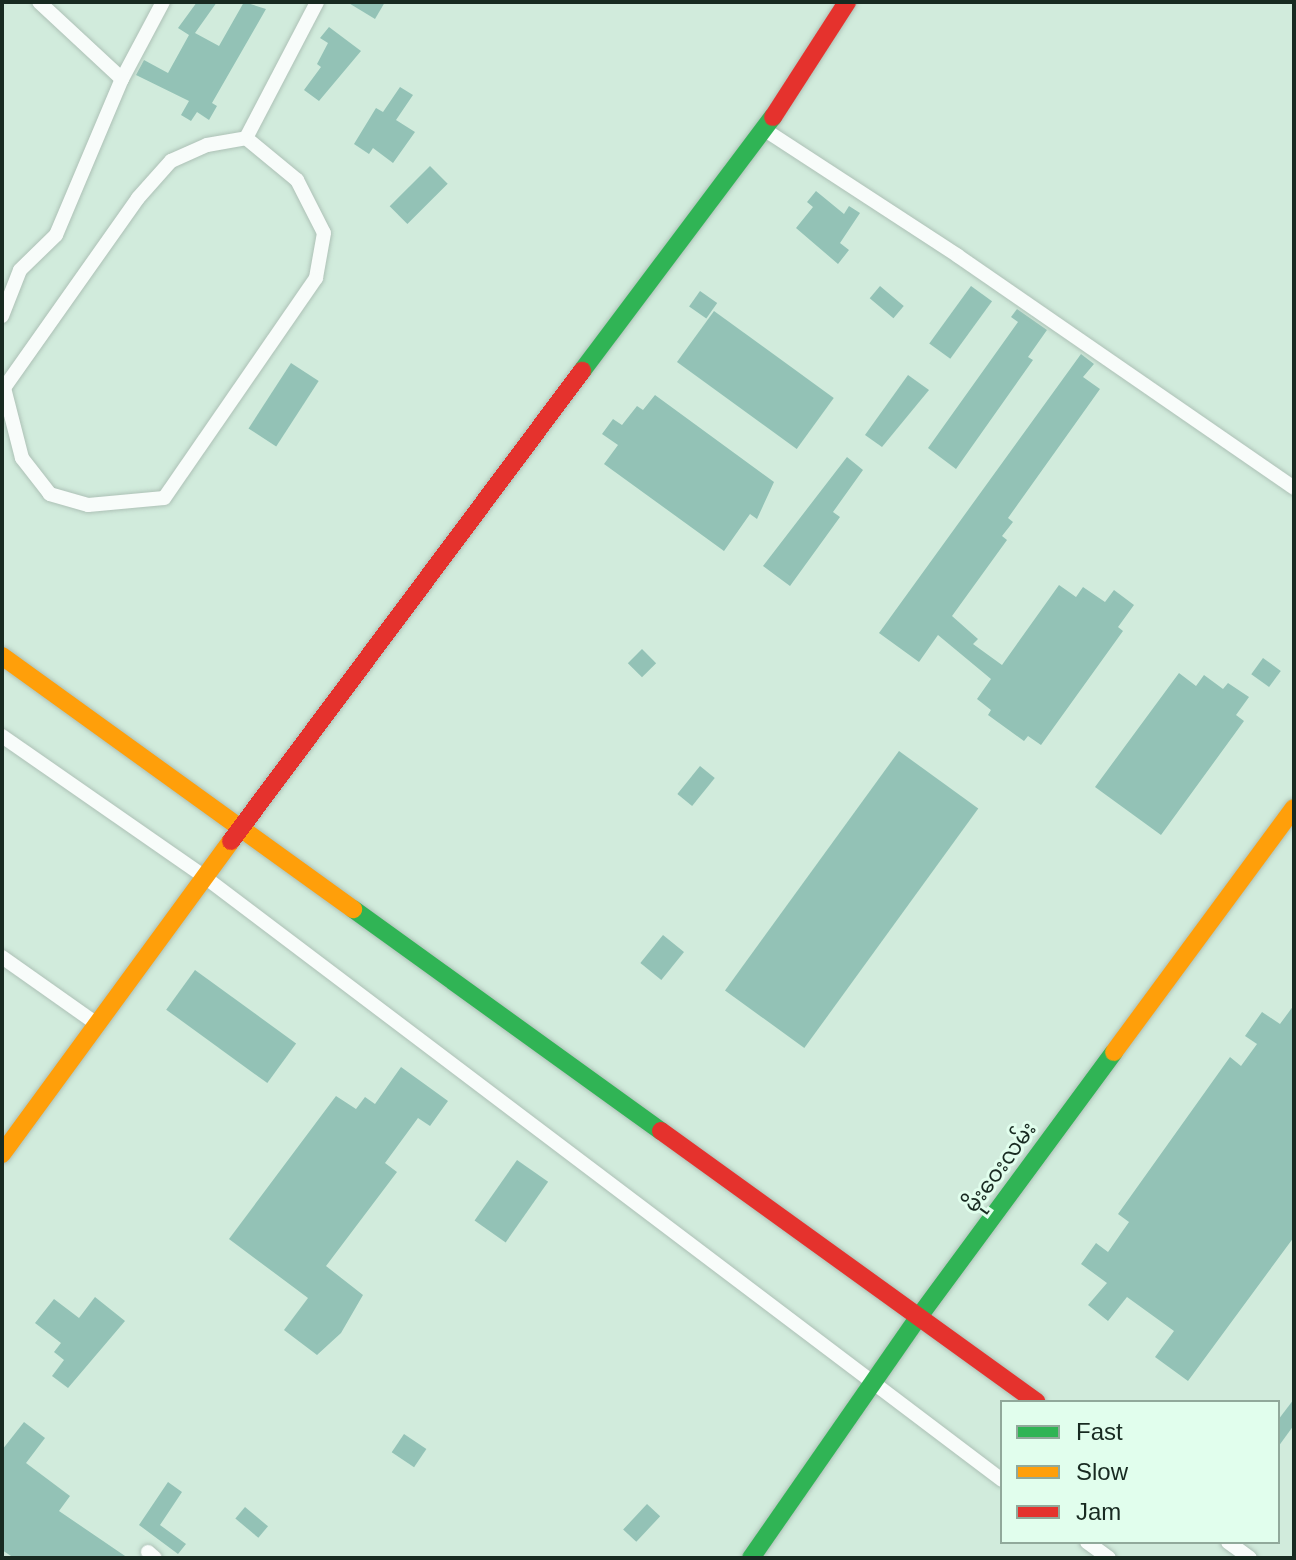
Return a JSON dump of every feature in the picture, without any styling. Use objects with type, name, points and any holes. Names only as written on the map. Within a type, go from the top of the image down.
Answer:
[{"type":"street","points":[[39,2],[122,79]]},
{"type":"street","points":[[2,316],[20,270],[56,235],[122,79],[163,2]]},
{"type":"street","points":[[246,138],[317,2]]},
{"type":"street","points":[[2,1154],[202,875],[241,829],[280,769],[765,130],[847,2]]},
{"type":"street","points":[[765,130],[1294,488]]},
{"type":"street","points":[[246,138],[297,180],[324,233],[316,278],[164,498],[88,505],[50,494],[22,458],[4,388],[138,198],[171,161],[207,145],[246,138]]},
{"type":"street","points":[[2,656],[1034,1400]]},
{"type":"street","points":[[2,736],[202,875],[1000,1478]]},
{"type":"street","name":"မိုးဝေးလမ်း","points":[[751,1558],[918,1318],[1294,808]]},
{"type":"street","points":[[2,957],[94,1022]]},
{"type":"street","points":[[1090,1544],[1109,1558]]},
{"type":"street","points":[[1231,1544],[1250,1558]]},
{"type":"building","points":[[197,2],[217,2],[195,33],[219,46],[244,2],[266,9],[212,103],[217,106],[209,120],[197,112],[191,121],[181,115],[189,101],[136,75],[144,60],[168,73],[189,35],[178,28]]},
{"type":"building","points":[[347,2],[385,2],[375,19]]},
{"type":"building","points":[[329,27],[361,51],[319,101],[304,90],[321,67],[317,64],[328,43],[320,38]]},
{"type":"building","points":[[400,87],[413,95],[396,120],[415,132],[393,163],[373,148],[369,154],[354,144],[376,108],[383,112]]},
{"type":"building","points":[[430,166],[448,184],[407,224],[390,206]]},
{"type":"building","points":[[816,191],[844,214],[849,206],[860,213],[840,243],[849,250],[838,264],[796,228],[813,207],[807,202]]},
{"type":"building","points":[[880,286],[904,306],[893,318],[870,298]]},
{"type":"building","points":[[971,286],[992,301],[950,359],[929,343]]},
{"type":"building","points":[[700,291],[717,303],[706,319],[689,307]]},
{"type":"building","points":[[1017,309],[1047,330],[1028,357],[1033,360],[956,469],[928,448],[1018,322],[1011,317]]},
{"type":"building","points":[[714,311],[834,398],[797,449],[677,362]]},
{"type":"building","points":[[1081,354],[1094,364],[1083,377],[1100,389],[1008,518],[1013,522],[1002,536],[1007,540],[952,616],[978,639],[973,644],[1002,665],[1059,585],[1076,597],[1083,587],[1105,602],[1114,590],[1134,605],[1118,627],[1123,631],[1041,745],[1028,736],[1024,741],[988,715],[991,710],[977,699],[991,679],[938,635],[919,662],[879,633]]},
{"type":"building","points":[[291,363],[319,381],[276,446],[249,428]]},
{"type":"building","points":[[908,375],[929,390],[882,447],[865,435]]},
{"type":"building","points":[[655,395],[774,482],[757,519],[750,514],[724,551],[604,464],[618,445],[602,434],[613,419],[622,425],[637,406],[643,410]]},
{"type":"building","points":[[847,457],[863,470],[833,512],[840,517],[790,586],[763,566]]},
{"type":"building","points":[[642,649],[656,663],[642,677],[628,663]]},
{"type":"building","points":[[1263,658],[1281,671],[1269,687],[1251,674]]},
{"type":"building","points":[[1179,673],[1196,686],[1204,675],[1223,689],[1228,683],[1249,697],[1236,715],[1244,721],[1161,835],[1095,787]]},
{"type":"building","points":[[899,751],[978,809],[804,1048],[725,990]]},
{"type":"building","points":[[700,766],[715,778],[692,806],[677,794]]},
{"type":"building","points":[[663,935],[684,952],[661,980],[640,963]]},
{"type":"building","points":[[195,970],[296,1043],[267,1083],[166,1010]]},
{"type":"building","points":[[1294,1005],[1294,1237],[1188,1381],[1155,1357],[1174,1331],[1127,1297],[1108,1321],[1088,1305],[1107,1283],[1081,1264],[1096,1243],[1108,1252],[1129,1222],[1118,1214],[1230,1057],[1241,1066],[1257,1044],[1245,1036],[1262,1012],[1280,1024]]},
{"type":"building","points":[[401,1067],[448,1101],[430,1126],[418,1118],[385,1163],[397,1172],[326,1266],[363,1295],[341,1333],[317,1355],[284,1330],[308,1298],[229,1239],[336,1096],[356,1109],[365,1097],[375,1104]]},
{"type":"building","points":[[517,1160],[548,1182],[506,1242],[475,1221]]},
{"type":"building","points":[[95,1297],[125,1321],[68,1388],[52,1376],[64,1360],[54,1352],[61,1343],[35,1323],[54,1299],[79,1318]]},
{"type":"building","points":[[1294,1399],[1294,1425],[1280,1444],[1280,1417]]},
{"type":"building","points":[[24,1422],[45,1438],[26,1463],[70,1496],[59,1511],[128,1558],[14,1558],[2,1550],[2,1450]]},
{"type":"building","points":[[404,1434],[426,1449],[414,1467],[392,1452]]},
{"type":"building","points":[[168,1482],[182,1492],[160,1525],[186,1544],[178,1554],[139,1525]]},
{"type":"building","points":[[647,1504],[660,1516],[636,1542],[623,1530]]},
{"type":"building","points":[[245,1507],[268,1526],[258,1538],[235,1518]]},
{"type":"traffic: fast","points":[[582,371],[773,117]]},
{"type":"traffic: fast","points":[[353,909],[661,1131]]},
{"type":"traffic: fast","points":[[751,1558],[918,1318],[1114,1052]]},
{"type":"traffic: slow","points":[[2,656],[353,909]]},
{"type":"traffic: slow","points":[[1114,1052],[1294,808]]},
{"type":"traffic: slow","points":[[2,1154],[231,841]]},
{"type":"traffic: jam","points":[[773,117],[847,2]]},
{"type":"traffic: jam","points":[[231,841],[582,371]]},
{"type":"traffic: jam","points":[[661,1131],[1034,1400]]}]
